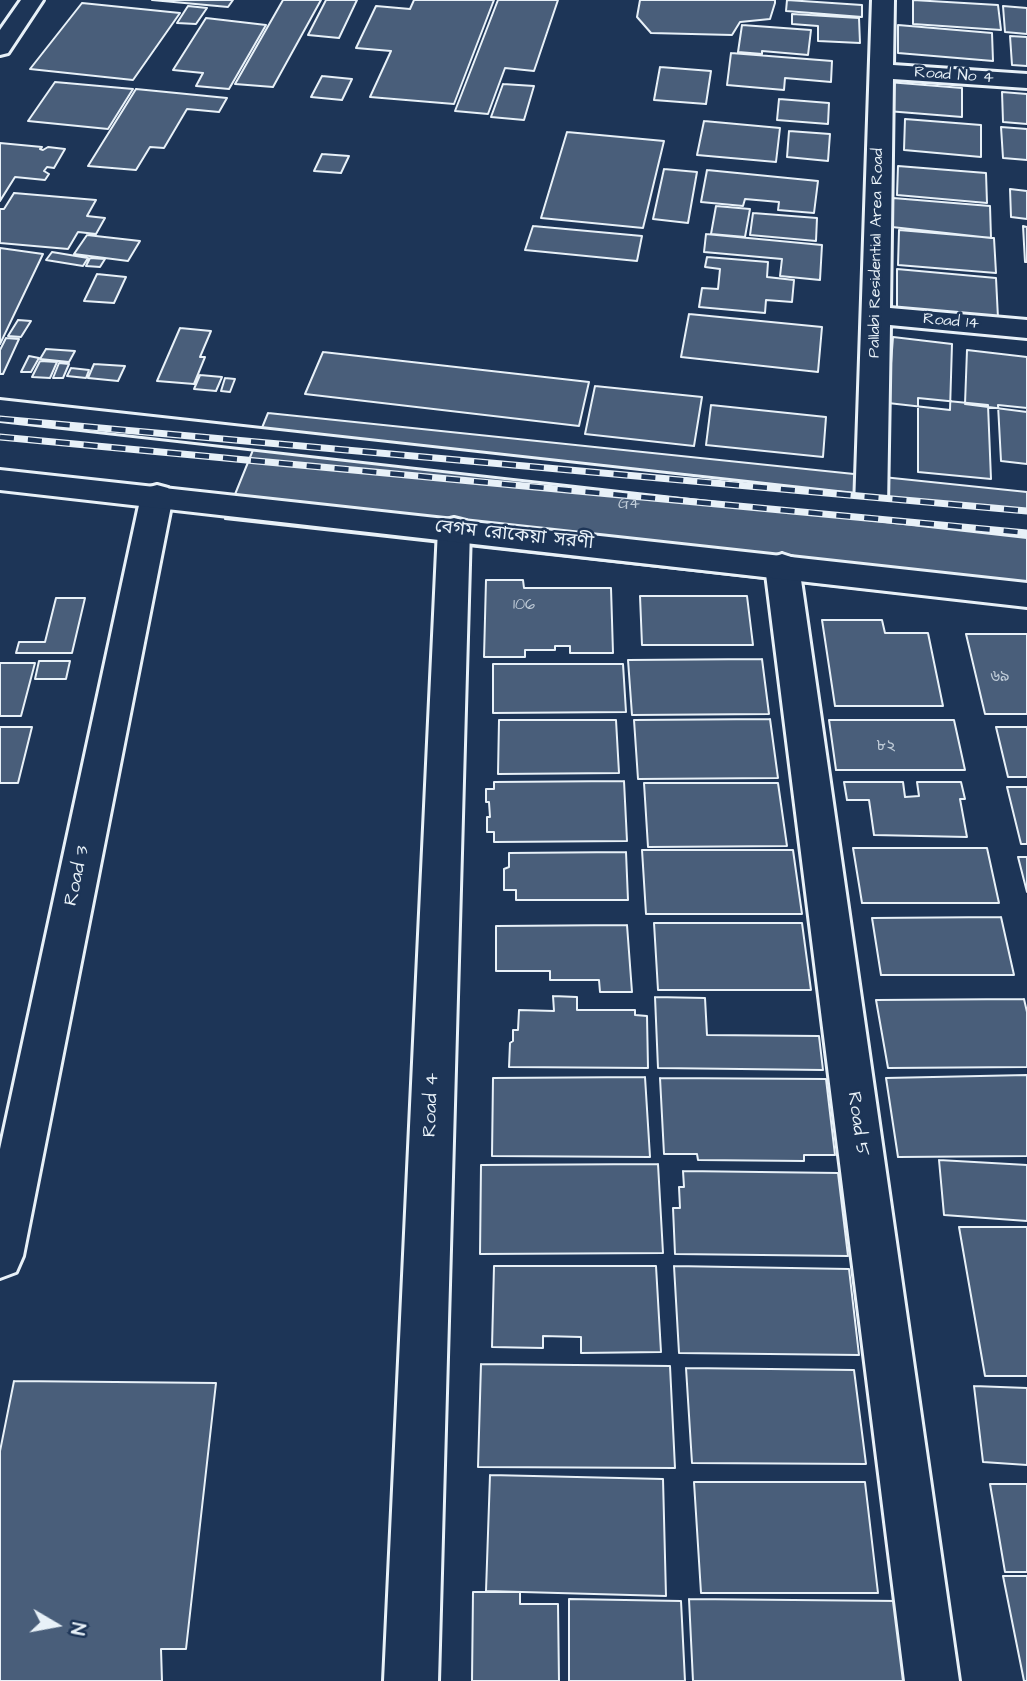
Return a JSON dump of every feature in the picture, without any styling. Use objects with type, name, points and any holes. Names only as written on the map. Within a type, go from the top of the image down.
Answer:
[{"type":"street","points":[[0,48],[32,0]]},
{"type":"street","name":"Pallabi Residential Area Road","points":[[871,507],[883,0]]},
{"type":"street","name":"Road No 4","points":[[882,71],[1027,81]]},
{"type":"street","name":"Road 14","points":[[876,315],[1027,329]]},
{"type":"street","points":[[0,410],[1027,525]]},
{"type":"street","name":"বেগম রোকেয়া সরণী","points":[[0,480],[1027,595]]},
{"type":"street","name":"Road 3","points":[[0,1256],[157,496]]},
{"type":"street","name":"Road 4","points":[[411,1681],[454,529]]},
{"type":"street","name":"Road 5","points":[[782,566],[933,1681]]},
{"type":"building","points":[[152,0],[233,0],[228,7]]},
{"type":"building","points":[[283,0],[321,0],[273,87],[235,84]]},
{"type":"building","points":[[326,0],[357,0],[339,38],[308,35]]},
{"type":"building","points":[[414,0],[494,0],[454,104],[370,97],[391,51],[356,48],[376,6],[410,9]]},
{"type":"building","points":[[498,0],[558,0],[534,71],[505,68],[488,114],[455,111]]},
{"type":"building","points":[[640,0],[775,0],[775,3],[770,19],[740,22],[732,35],[651,33],[637,17]]},
{"type":"building","points":[[787,0],[862,5],[862,17],[786,11]]},
{"type":"building","points":[[913,0],[998,5],[1001,30],[913,24]]},
{"type":"building","points":[[82,3],[180,13],[133,80],[30,69]]},
{"type":"building","points":[[188,6],[207,8],[196,24],[177,23]]},
{"type":"building","points":[[1003,6],[1027,8],[1027,34],[1005,32]]},
{"type":"building","points":[[792,14],[859,18],[860,43],[818,41],[818,26],[792,24]]},
{"type":"building","points":[[206,18],[266,25],[229,89],[196,86],[203,73],[173,70]]},
{"type":"building","points":[[742,25],[811,30],[808,55],[738,52]]},
{"type":"building","points":[[898,25],[992,33],[993,61],[898,53]]},
{"type":"building","points":[[1010,36],[1027,37],[1027,66],[1012,65]]},
{"type":"building","points":[[731,53],[832,61],[831,82],[785,78],[784,90],[727,85]]},
{"type":"building","points":[[660,67],[711,71],[706,104],[654,100]]},
{"type":"building","points":[[322,76],[352,79],[342,100],[311,97]]},
{"type":"building","points":[[55,82],[133,89],[108,129],[28,121]]},
{"type":"building","points":[[888,82],[962,88],[962,117],[887,111]]},
{"type":"building","points":[[503,84],[534,86],[524,120],[491,117]]},
{"type":"building","points":[[136,89],[227,98],[219,112],[187,109],[164,148],[150,147],[136,170],[88,166]]},
{"type":"building","points":[[1002,92],[1027,94],[1027,124],[1003,122]]},
{"type":"building","points":[[779,99],[829,103],[828,124],[777,120]]},
{"type":"building","points":[[905,119],[981,125],[981,157],[904,150]]},
{"type":"building","points":[[704,121],[780,128],[776,162],[697,155]]},
{"type":"building","points":[[1001,127],[1027,129],[1027,160],[1003,158]]},
{"type":"building","points":[[789,131],[830,134],[828,161],[787,157]]},
{"type":"building","points":[[567,132],[664,141],[643,228],[541,218]]},
{"type":"building","points":[[0,143],[42,147],[40,149],[43,150],[48,147],[65,149],[54,168],[47,167],[44,171],[49,174],[45,180],[15,177],[0,201]]},
{"type":"building","points":[[322,154],[349,156],[341,173],[314,171]]},
{"type":"building","points":[[898,166],[986,173],[987,203],[897,195]]},
{"type":"building","points":[[664,169],[697,172],[688,223],[653,219]]},
{"type":"building","points":[[707,170],[818,181],[814,213],[778,210],[779,202],[745,199],[743,206],[701,202]]},
{"type":"building","points":[[1010,189],[1027,191],[1027,219],[1011,217]]},
{"type":"building","points":[[14,193],[96,200],[87,216],[105,218],[96,234],[78,232],[68,249],[0,243],[0,209],[4,209]]},
{"type":"building","points":[[893,198],[990,206],[991,238],[892,227]]},
{"type":"building","points":[[716,206],[750,209],[745,237],[711,234]]},
{"type":"building","points":[[753,213],[817,218],[816,241],[750,235]]},
{"type":"building","points":[[533,226],[642,236],[637,261],[525,250]]},
{"type":"building","points":[[1023,226],[1027,227],[1027,262],[1025,262]]},
{"type":"building","points":[[899,230],[994,238],[996,273],[898,265]]},
{"type":"building","points":[[706,234],[822,245],[820,280],[780,276],[782,259],[704,252]]},
{"type":"building","points":[[87,235],[140,241],[128,261],[74,254]]},
{"type":"building","points":[[0,248],[43,254],[0,344]]},
{"type":"building","points":[[52,252],[88,258],[83,266],[46,260]]},
{"type":"building","points":[[707,257],[768,262],[767,277],[794,280],[792,302],[766,300],[765,313],[699,307],[702,288],[718,289],[720,269],[705,267]]},
{"type":"building","points":[[90,258],[105,259],[100,267],[86,266]]},
{"type":"building","points":[[897,269],[996,278],[998,318],[897,309]]},
{"type":"building","points":[[97,274],[126,277],[114,303],[84,301]]},
{"type":"building","points":[[689,314],[822,327],[818,372],[681,357]]},
{"type":"building","points":[[18,320],[31,321],[21,337],[8,336]]},
{"type":"building","points":[[180,328],[211,331],[200,357],[205,357],[194,384],[157,381]]},
{"type":"building","points":[[893,337],[952,344],[950,410],[888,403]]},
{"type":"building","points":[[6,338],[19,339],[3,374],[0,374],[0,350]]},
{"type":"building","points":[[46,349],[75,351],[69,362],[40,359]]},
{"type":"building","points":[[967,350],[1027,357],[1027,412],[965,404]]},
{"type":"building","points":[[323,352],[589,382],[579,426],[305,394]]},
{"type":"building","points":[[29,356],[39,358],[31,372],[21,372]]},
{"type":"building","points":[[40,361],[57,362],[50,378],[32,377]]},
{"type":"building","points":[[59,363],[69,364],[63,378],[53,378]]},
{"type":"building","points":[[94,364],[125,366],[118,381],[88,378]]},
{"type":"building","points":[[71,368],[89,370],[86,378],[67,376]]},
{"type":"building","points":[[200,375],[222,377],[216,391],[194,389]]},
{"type":"building","points":[[225,378],[235,379],[230,392],[221,391]]},
{"type":"building","points":[[595,386],[702,397],[694,446],[585,434]]},
{"type":"building","points":[[918,398],[988,405],[991,479],[918,472]]},
{"type":"building","points":[[711,405],[826,417],[823,457],[706,445]]},
{"type":"building","points":[[998,405],[1027,408],[1027,464],[1001,461]]},
{"type":"building","points":[[268,413],[1027,492],[1027,608],[225,519]]},
{"type":"building","points":[[486,580],[523,580],[524,588],[611,588],[613,653],[570,653],[570,646],[555,646],[555,650],[525,650],[525,657],[484,657]]},
{"type":"building","points":[[640,596],[747,596],[753,645],[642,645]]},
{"type":"building","points":[[56,598],[85,598],[72,653],[16,653],[19,642],[45,642]]},
{"type":"building","points":[[822,620],[882,620],[885,633],[928,633],[943,706],[835,706]]},
{"type":"building","points":[[966,634],[1027,634],[1027,714],[985,714]]},
{"type":"building","points":[[762,659],[769,714],[632,715],[628,660]]},
{"type":"building","points":[[39,661],[70,661],[66,679],[35,679]]},
{"type":"building","points":[[0,663],[35,663],[21,716],[0,716]]},
{"type":"building","points":[[493,664],[623,664],[626,712],[493,713]]},
{"type":"building","points":[[770,719],[778,778],[638,779],[634,720]]},
{"type":"building","points":[[499,720],[616,720],[619,773],[498,774]]},
{"type":"building","points":[[829,720],[954,720],[965,770],[836,770]]},
{"type":"building","points":[[0,727],[32,727],[18,783],[0,783]]},
{"type":"building","points":[[996,727],[1027,727],[1027,777],[1008,777]]},
{"type":"building","points":[[624,781],[627,841],[494,842],[494,832],[487,832],[487,817],[490,817],[486,789],[494,789],[494,782]]},
{"type":"building","points":[[844,782],[903,782],[905,797],[919,796],[917,782],[961,782],[965,799],[960,799],[967,837],[874,835],[869,800],[847,800]]},
{"type":"building","points":[[644,783],[778,783],[787,846],[648,847]]},
{"type":"building","points":[[1007,787],[1027,787],[1027,844],[1021,844]]},
{"type":"building","points":[[853,848],[987,848],[999,903],[862,903]]},
{"type":"building","points":[[642,850],[793,850],[802,914],[646,914]]},
{"type":"building","points":[[626,852],[628,900],[516,900],[516,890],[504,890],[504,869],[509,867],[509,853]]},
{"type":"building","points":[[1018,857],[1027,857],[1027,892]]},
{"type":"building","points":[[1001,917],[1014,975],[881,975],[872,918]]},
{"type":"building","points":[[654,923],[802,923],[811,990],[658,990]]},
{"type":"building","points":[[627,925],[632,992],[600,992],[599,980],[550,980],[550,971],[496,971],[496,926]]},
{"type":"building","points":[[553,996],[577,997],[577,1010],[635,1010],[635,1015],[647,1016],[648,1068],[509,1067],[510,1043],[513,1041],[513,1030],[518,1030],[519,1010],[554,1011]]},
{"type":"building","points":[[655,997],[705,998],[707,1035],[819,1036],[823,1070],[658,1068]]},
{"type":"building","points":[[1024,999],[1027,1012],[1027,1067],[888,1068],[876,1000]]},
{"type":"building","points":[[1027,1075],[1027,1156],[898,1157],[886,1078]]},
{"type":"building","points":[[645,1077],[650,1157],[492,1156],[493,1078]]},
{"type":"building","points":[[660,1078],[826,1079],[835,1155],[804,1155],[804,1161],[698,1160],[697,1154],[664,1154]]},
{"type":"building","points":[[939,1160],[1027,1165],[1027,1221],[944,1215]]},
{"type":"building","points":[[658,1164],[663,1253],[480,1254],[481,1165]]},
{"type":"building","points":[[683,1171],[838,1173],[848,1256],[675,1254],[673,1208],[680,1208],[679,1187],[684,1187]]},
{"type":"building","points":[[959,1227],[1027,1227],[1027,1376],[985,1376]]},
{"type":"building","points":[[494,1266],[656,1266],[661,1352],[581,1353],[581,1337],[543,1336],[543,1348],[492,1347]]},
{"type":"building","points":[[674,1266],[849,1269],[859,1355],[679,1353]]},
{"type":"building","points":[[481,1364],[670,1366],[675,1468],[478,1467]]},
{"type":"building","points":[[686,1368],[854,1370],[866,1464],[692,1463]]},
{"type":"building","points":[[14,1381],[216,1383],[186,1649],[161,1649],[162,1681],[0,1681],[0,1451]]},
{"type":"building","points":[[974,1386],[1027,1388],[1027,1465],[983,1462]]},
{"type":"building","points":[[490,1475],[663,1479],[666,1596],[486,1591]]},
{"type":"building","points":[[694,1482],[865,1482],[878,1593],[701,1593]]},
{"type":"building","points":[[990,1484],[1027,1484],[1027,1572],[1005,1572]]},
{"type":"building","points":[[1003,1576],[1027,1576],[1027,1681],[1024,1681]]},
{"type":"building","points":[[473,1592],[520,1592],[520,1604],[558,1604],[559,1681],[472,1681]]},
{"type":"building","points":[[569,1599],[681,1601],[685,1681],[569,1681]]},
{"type":"building","points":[[689,1599],[898,1601],[908,1681],[693,1681]]},
{"type":"railway","points":[[0,419],[1027,511]]},
{"type":"railway","points":[[0,437],[1027,533]]}]
